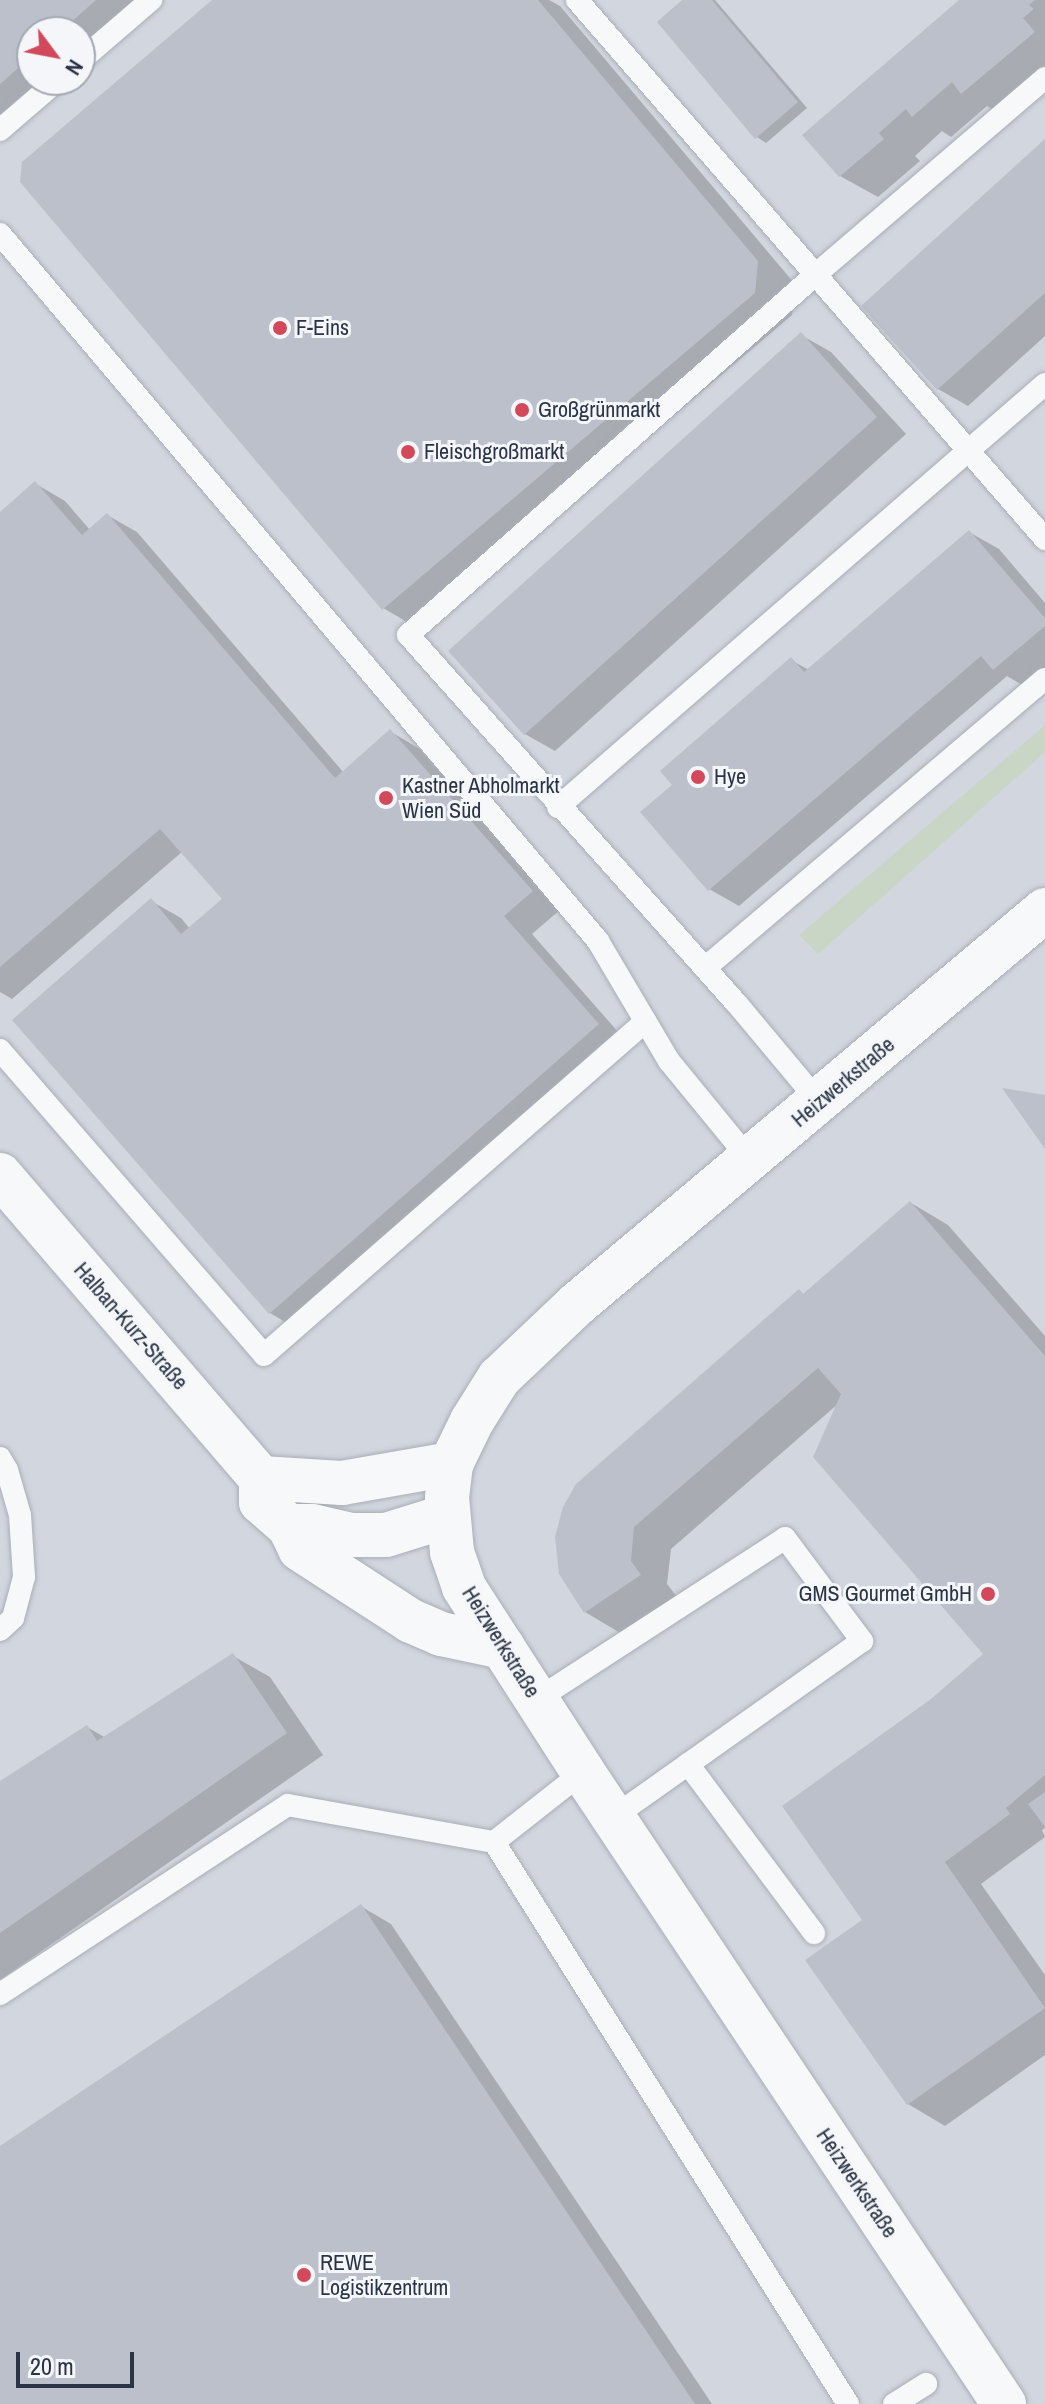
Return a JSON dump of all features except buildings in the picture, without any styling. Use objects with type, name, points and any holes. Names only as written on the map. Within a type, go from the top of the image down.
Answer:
[{"type":"street","name":"Heizwerkstraße","points":[[1004,2404],[583,1772],[464,1587],[452,1552],[447,1516],[451,1464],[472,1421],[499,1378],[577,1304],[1045,910]]},
{"type":"street","name":"Halban-Kurz-Straße","points":[[0,1175],[261,1478],[261,1502],[289,1526],[300,1549],[411,1621],[441,1634],[503,1647]]},
{"type":"street","points":[[261,1478],[342,1483],[451,1464]]},
{"type":"street","points":[[289,1526],[312,1526],[351,1535],[386,1535],[447,1516]]},
{"type":"lane","points":[[96,47],[151,0]]},
{"type":"lane","points":[[577,0],[1045,539]]},
{"type":"lane","points":[[819,1102],[705,968],[558,807],[408,635],[814,276],[1045,78]]},
{"type":"lane","points":[[0,130],[39,96]]},
{"type":"lane","points":[[0,234],[598,941],[669,1061],[750,1160]]},
{"type":"lane","points":[[558,807],[1045,384]]},
{"type":"lane","points":[[705,968],[1045,679]]},
{"type":"lane","points":[[0,1050],[264,1355],[646,1021]]},
{"type":"lane","points":[[0,1458],[7,1470],[20,1515],[24,1577],[13,1618],[0,1630]]},
{"type":"lane","points":[[536,1700],[785,1538],[862,1641],[613,1817]]},
{"type":"lane","points":[[688,1764],[814,1933]]},
{"type":"lane","points":[[494,1842],[583,1772]]},
{"type":"lane","points":[[0,1994],[288,1805],[494,1842],[848,2404]]},
{"type":"lane","points":[[894,2404],[926,2384]]},
{"type":"shaded area","points":[[0,0],[1045,0],[1045,2404],[0,2404]]},
{"type":"green space","points":[[1045,725],[1045,752],[818,954],[799,935]]},
{"type":"place","name":"F-Eins","points":[[280,328]]},
{"type":"place","name":"Großgrünmarkt","points":[[522,410]]},
{"type":"place","name":"Fleischgroßmarkt","points":[[408,452]]},
{"type":"place","name":"Hye","points":[[698,777]]},
{"type":"place","name":"Kastner Abholmarkt Wien Süd","points":[[386,798]]},
{"type":"place","name":"GMS Gourmet GmbH","points":[[988,1594]]},
{"type":"place","name":"REWE Logistikzentrum","points":[[304,2275]]}]
